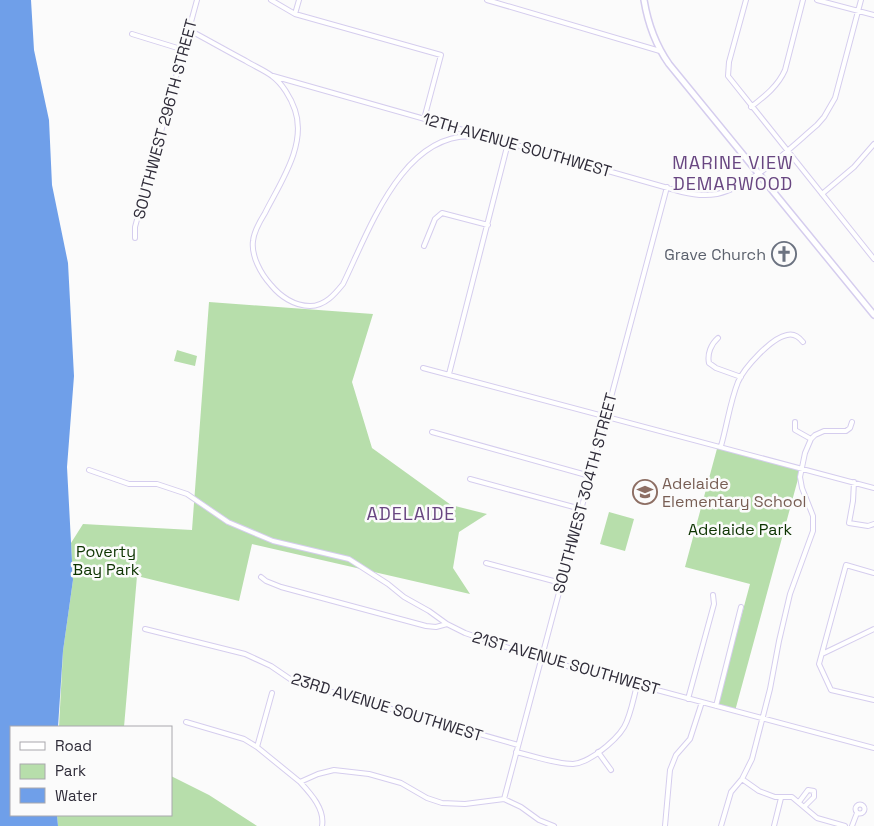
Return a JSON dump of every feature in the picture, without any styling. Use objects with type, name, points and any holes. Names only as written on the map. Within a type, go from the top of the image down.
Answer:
[{"type":"main road","points":[[644,0],[652,33],[660,51],[874,315]]},
{"type":"street","name":"SOUTHWEST 296TH STREET","points":[[135,238],[135,227],[197,0]]},
{"type":"street","points":[[271,0],[295,14],[441,55],[424,119]]},
{"type":"street","points":[[295,14],[299,0]]},
{"type":"street","points":[[487,0],[660,51]]},
{"type":"street","points":[[746,0],[727,72],[730,80],[874,259]]},
{"type":"street","points":[[751,108],[781,79],[803,0]]},
{"type":"street","points":[[817,0],[874,15]]},
{"type":"street","name":"12TH AVENUE SOUTHWEST","points":[[273,76],[692,194],[714,194],[730,189],[759,174],[817,126],[833,103],[861,0]]},
{"type":"street","points":[[189,30],[273,76],[291,101],[297,117],[298,132],[294,152],[256,230],[253,241],[255,257],[262,273],[274,290],[283,298],[310,306],[322,302],[335,294],[343,284],[387,195],[398,178],[423,154],[443,142],[454,139],[475,137],[492,139]]},
{"type":"street","points":[[132,34],[184,50]]},
{"type":"street","points":[[449,374],[508,143]]},
{"type":"street","points":[[822,194],[854,167],[874,144]]},
{"type":"street","name":"SOUTHWEST 304TH STREET","points":[[504,799],[667,187]]},
{"type":"street","points":[[424,246],[435,219],[442,213],[488,224]]},
{"type":"street","points":[[721,446],[741,377],[750,364],[780,338],[792,334],[800,337],[803,342]]},
{"type":"street","points":[[718,338],[713,343],[709,353],[709,361],[712,366],[741,377]]},
{"type":"street","points":[[423,368],[606,415],[874,488]]},
{"type":"street","points":[[795,422],[795,430],[811,438]]},
{"type":"street","points":[[721,826],[731,792],[742,779],[752,759],[773,677],[790,594],[812,536],[813,516],[802,488],[801,468],[811,438],[824,431],[846,430],[850,428],[852,422]]},
{"type":"street","points":[[432,432],[590,476]]},
{"type":"street","points":[[89,470],[129,484],[157,484],[187,494],[228,522],[273,541],[349,559],[447,624]]},
{"type":"street","points":[[470,479],[581,508]]},
{"type":"street","points":[[854,482],[849,523],[868,526],[874,524]]},
{"type":"street","points":[[486,563],[561,583]]},
{"type":"street","points":[[874,573],[846,565],[818,664],[831,690],[874,700]]},
{"type":"street","name":"21ST AVENUE SOUTHWEST","points":[[261,577],[281,587],[421,624],[434,627],[447,624],[465,633],[541,659],[874,748]]},
{"type":"street","points":[[688,699],[714,604],[713,595]]},
{"type":"street","points":[[716,706],[741,607]]},
{"type":"street","points":[[822,654],[874,629]]},
{"type":"street","name":"23RD AVENUE SOUTHWEST","points":[[145,630],[245,654],[271,666],[293,681],[518,745]]},
{"type":"street","points":[[516,752],[571,764],[583,762],[617,738],[624,728],[638,685]]},
{"type":"street","points":[[257,747],[272,693]]},
{"type":"street","points":[[665,826],[670,770],[676,755],[690,738],[702,702]]},
{"type":"street","points":[[186,722],[237,736],[257,747],[300,782],[320,809],[323,818],[322,826]]},
{"type":"street","points":[[598,752],[611,770]]},
{"type":"street","points":[[300,782],[328,771],[345,770],[394,780],[427,798],[442,802],[465,804],[504,799],[521,807],[539,820],[554,826]]},
{"type":"street","points":[[742,779],[758,792],[781,798],[792,797],[826,824],[845,826]]},
{"type":"street","points":[[798,802],[808,790],[814,791],[814,796],[804,807]]},
{"type":"street","points":[[774,826],[781,798]]},
{"type":"street","points":[[852,826],[857,814]]},
{"type":"green space","name":"Poverty Bay Park","points":[[209,302],[373,314],[352,382],[372,448],[451,505],[487,514],[459,532],[453,568],[470,594],[252,544],[239,601],[137,576],[124,726],[59,726],[63,651],[73,580],[71,543],[83,524],[192,530]]},
{"type":"green space","points":[[177,350],[197,356],[195,366],[174,361]]},
{"type":"green space","name":"Adelaide Park","points":[[718,445],[801,468],[735,711],[717,707],[750,584],[685,567]]},
{"type":"green space","points":[[609,512],[634,519],[625,551],[600,544]]},
{"type":"green space","points":[[172,776],[209,795],[257,826],[58,826],[57,816],[172,816]]},
{"type":"water","points":[[0,0],[31,0],[34,50],[49,120],[52,185],[68,263],[74,376],[67,467],[73,580],[63,651],[58,726],[10,726],[10,816],[57,816],[58,826],[0,826]]},
{"type":"place","name":"Grave Church","points":[[784,254]]},
{"type":"place","name":"Adelaide Elementary School","points":[[645,492]]},
{"type":"district","name":"MARINE VIEW DEMARWOOD","points":[[733,172]]},
{"type":"district","name":"ADELAIDE","points":[[411,513]]}]
